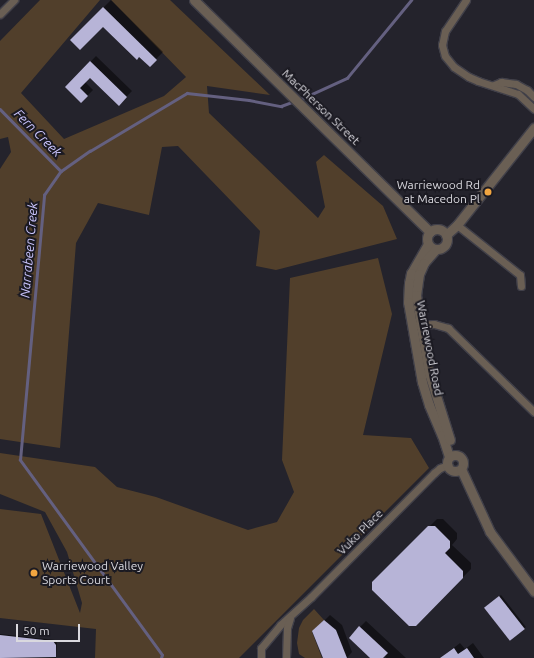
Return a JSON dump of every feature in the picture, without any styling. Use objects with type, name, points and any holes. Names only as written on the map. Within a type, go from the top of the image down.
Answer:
[{"type":"street","points":[[0,14],[14,0]]},
{"type":"street","name":"MacPherson Street","points":[[194,0],[430,232]]},
{"type":"street","points":[[466,0],[445,31],[443,50],[450,63],[459,71],[478,82],[494,85],[502,90],[518,94],[534,109]]},
{"type":"street","points":[[494,85],[501,82],[516,84],[527,90],[534,97]]},
{"type":"street","points":[[446,235],[439,229],[430,232],[427,238],[432,246],[442,248],[446,243],[446,235],[457,225],[534,128]]},
{"type":"street","points":[[457,225],[520,275],[521,286]]},
{"type":"street","name":"Warriewood Road","points":[[432,246],[417,279],[416,325],[451,459],[458,455],[463,459],[463,466],[461,469]]},
{"type":"street","points":[[416,325],[434,324],[448,328],[534,412]]},
{"type":"street","points":[[451,459],[453,471],[461,469],[490,532],[534,591]]},
{"type":"street","name":"Vuko Place","points":[[261,658],[261,648],[267,640],[434,473],[451,459]]},
{"type":"street","points":[[286,658],[287,628],[290,618]]},
{"type":"shaded area","points":[[40,0],[100,0],[21,93],[64,139],[164,96],[186,77],[111,0],[170,0],[270,95],[207,86],[209,113],[318,218],[325,207],[316,162],[324,155],[383,206],[397,239],[276,270],[256,266],[260,231],[178,146],[162,147],[149,215],[98,203],[76,243],[60,448],[0,439],[0,169],[11,152],[8,137],[0,139],[0,41]]},
{"type":"shaded area","points":[[378,258],[392,314],[363,435],[411,438],[429,468],[239,658],[95,658],[96,629],[0,618],[0,509],[41,514],[80,613],[82,603],[67,552],[45,512],[0,494],[0,453],[95,467],[117,487],[156,497],[248,530],[277,522],[294,492],[282,460],[290,278]]},
{"type":"shaded area","points":[[314,609],[324,620],[312,632],[322,658],[305,658],[299,654],[297,643],[299,628],[303,620]]},
{"type":"building","points":[[103,7],[157,60],[150,67],[139,57],[137,60],[103,27],[80,50],[70,40]]},
{"type":"building","points":[[90,61],[127,97],[119,106],[90,78],[80,88],[88,96],[81,103],[65,87]]},
{"type":"building","points":[[428,526],[435,526],[450,541],[450,548],[445,553],[463,571],[463,578],[416,626],[409,626],[372,590],[372,582]]},
{"type":"building","points":[[499,596],[525,629],[510,641],[484,608]]},
{"type":"building","points":[[324,620],[336,630],[347,658],[323,658],[312,631]]},
{"type":"building","points":[[359,626],[388,653],[383,658],[370,658],[349,638]]},
{"type":"building","points":[[0,635],[53,641],[56,645],[56,657],[0,658]]},
{"type":"building","points":[[454,648],[458,654],[467,648],[474,658],[440,658]]},
{"type":"waterway","name":"Narrabeen Creek","points":[[299,100],[347,78],[411,0]]},
{"type":"waterway","name":"Narrabeen Creek","points":[[161,658],[162,655],[20,460],[44,195],[61,171],[90,151],[187,93],[249,100],[281,106],[295,101]]},
{"type":"waterway","name":"Fern Creek","points":[[0,109],[61,171]]},
{"type":"place","name":"Warriewood Rd at Macedon Pl","points":[[488,192]]},
{"type":"place","name":"Warriewood Valley Sports Court","points":[[34,573]]}]
